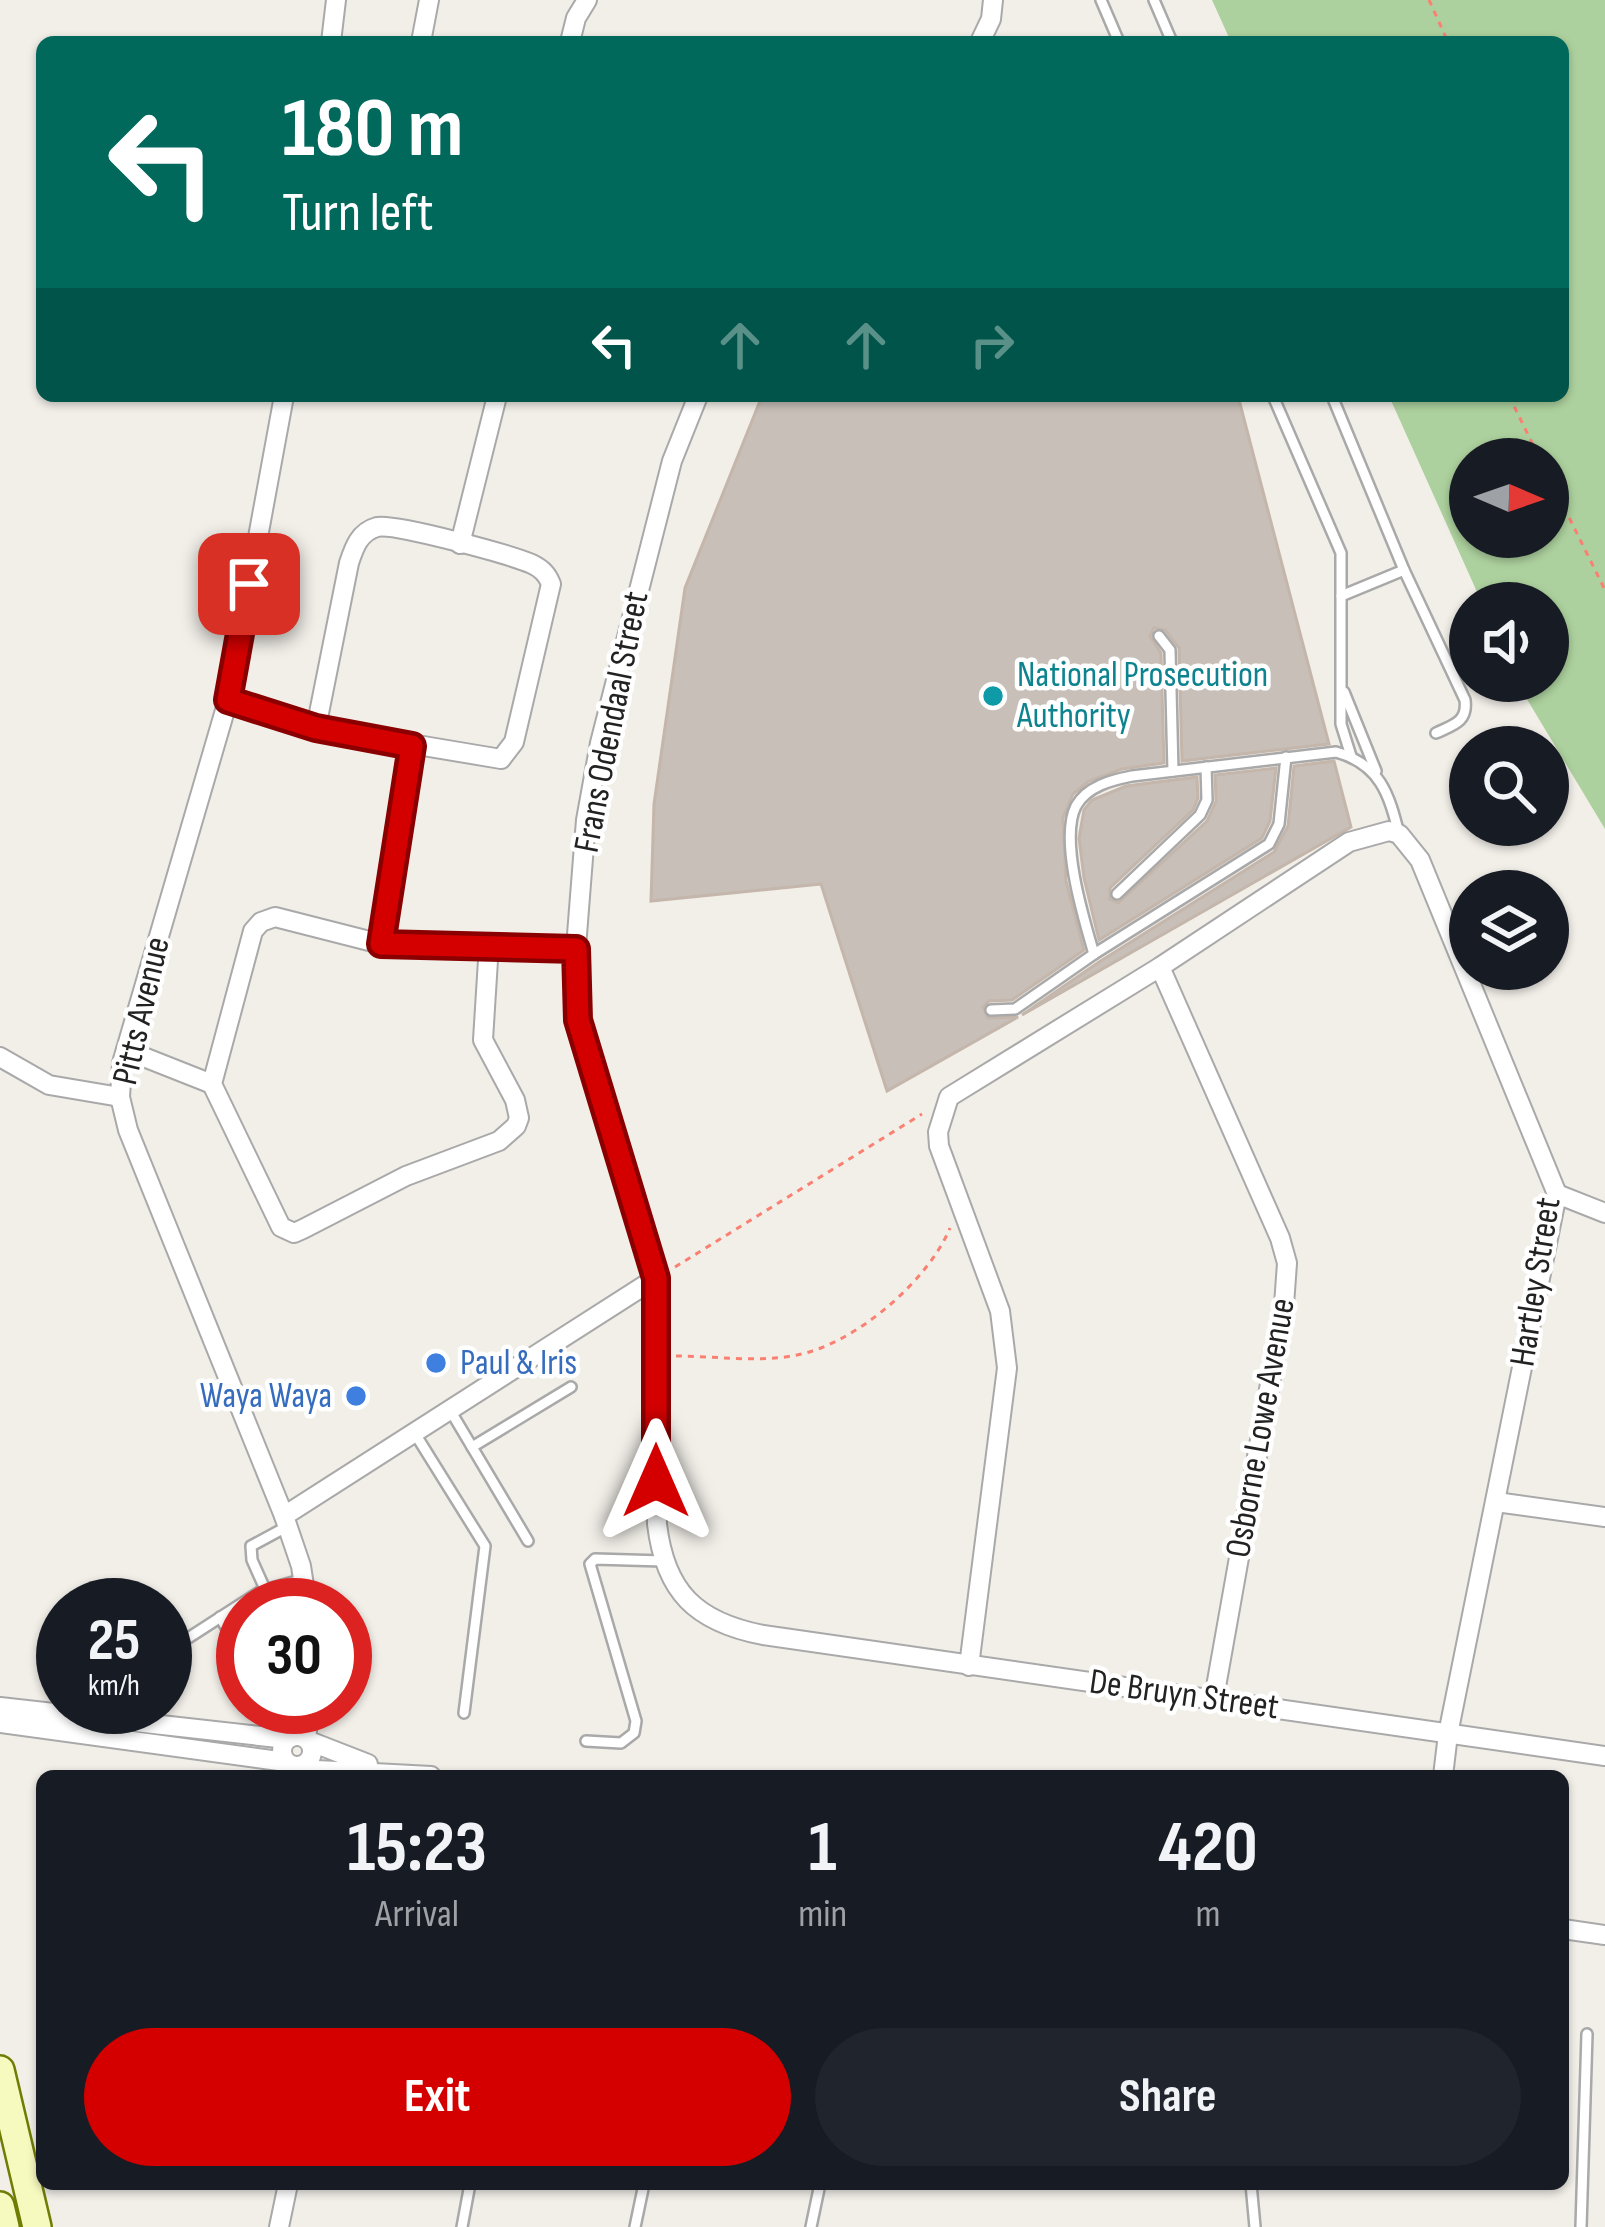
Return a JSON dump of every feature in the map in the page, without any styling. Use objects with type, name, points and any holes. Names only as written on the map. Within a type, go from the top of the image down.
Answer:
[{"type":"main road","points":[[0,2070],[37,2227]]},
{"type":"main road","points":[[0,2206],[5,2227]]},
{"type":"street","points":[[332,36],[336,0]]},
{"type":"street","points":[[422,36],[429,0]]},
{"type":"street","points":[[572,36],[587,0]]},
{"type":"street","points":[[983,36],[993,0]]},
{"type":"street","name":"Pitts Avenue","points":[[283,402],[228,700],[126,1050],[120,1097],[128,1130],[286,1521],[304,1578]]},
{"type":"street","points":[[460,544],[496,402]]},
{"type":"street","name":"Frans Odendaal Street","points":[[696,402],[672,461],[600,743],[586,820],[576,949],[578,1020],[656,1278],[656,1524],[663,1561],[699,1612],[735,1630],[763,1635]]},
{"type":"street","points":[[228,700],[316,728],[491,758],[506,756],[514,742],[551,584],[543,571],[384,526],[367,532],[358,540],[349,563],[316,728]]},
{"type":"street","points":[[381,944],[412,746]]},
{"type":"street","points":[[969,1666],[1007,1368],[1000,1311],[939,1145],[938,1132],[949,1097],[1160,967],[1349,842],[1389,833]]},
{"type":"street","name":"Hartley Street","points":[[1389,833],[1420,860],[1557,1194],[1444,1770]]},
{"type":"street","points":[[489,944],[483,1040],[514,1100],[519,1118],[511,1133],[406,1176],[294,1233],[280,1227],[212,1084],[253,931],[261,922],[275,917],[381,944],[489,944],[576,949]]},
{"type":"street","name":"Osborne Lowe Avenue","points":[[1160,967],[1287,1263],[1273,1370],[1214,1698]]},
{"type":"street","points":[[126,1050],[212,1084]]},
{"type":"street","points":[[0,1057],[49,1085],[120,1097]]},
{"type":"street","points":[[1557,1194],[1605,1213]]},
{"type":"street","points":[[286,1521],[414,1432],[656,1278]]},
{"type":"street","points":[[1496,1502],[1605,1517]]},
{"type":"street","name":"De Bruyn Street","points":[[763,1635],[1605,1756]]},
{"type":"street","points":[[0,1707],[298,1739],[381,1770]]},
{"type":"street","points":[[0,1723],[296,1767]]},
{"type":"street","points":[[296,1767],[312,1752],[298,1734]]},
{"type":"street","points":[[296,1767],[281,1749],[300,1734]]},
{"type":"street","points":[[1569,1930],[1605,1935]]},
{"type":"street","points":[[279,2227],[287,2190]]},
{"type":"lane","points":[[1101,0],[1116,36]]},
{"type":"lane","points":[[1154,0],[1169,36]]},
{"type":"lane","points":[[1276,402],[1341,553],[1341,724],[1351,756]]},
{"type":"lane","points":[[1334,402],[1403,570],[1465,700],[1467,712],[1462,720],[1436,733]]},
{"type":"lane","points":[[1340,596],[1403,570]]},
{"type":"lane","points":[[1160,636],[1169,650],[1172,771]]},
{"type":"lane","points":[[1342,687],[1389,794],[1389,833]]},
{"type":"lane","points":[[1094,954],[1075,879],[1073,824],[1077,804],[1112,780],[1336,752],[1377,774]]},
{"type":"lane","points":[[991,1010],[1015,1009],[1270,844],[1280,824],[1286,757]]},
{"type":"lane","points":[[1117,893],[1199,815],[1207,800],[1206,766]]},
{"type":"lane","points":[[472,1447],[571,1387]]},
{"type":"lane","points":[[450,1410],[527,1541]]},
{"type":"lane","points":[[414,1432],[485,1546],[464,1713]]},
{"type":"lane","points":[[260,1578],[251,1546],[286,1521]]},
{"type":"lane","points":[[586,1741],[621,1743],[634,1733],[635,1721],[590,1564],[595,1559],[663,1561]]},
{"type":"lane","points":[[1581,2227],[1587,2034]]},
{"type":"lane","points":[[462,2227],[469,2190]]},
{"type":"lane","points":[[635,2227],[643,2190]]},
{"type":"lane","points":[[811,2227],[819,2190]]},
{"type":"lane","points":[[1252,2190],[1256,2227]]},
{"type":"path","points":[[1429,0],[1445,36]]},
{"type":"path","points":[[1512,402],[1530,438]]},
{"type":"path","points":[[1569,517],[1605,590]]},
{"type":"path","points":[[656,1278],[949,1097]]},
{"type":"path","points":[[656,1355],[777,1358],[832,1343],[913,1284],[940,1252],[960,1207]]},
{"type":"green space","points":[[1212,0],[1605,0],[1605,829],[1569,769],[1569,726],[1543,726],[1529,702],[1569,702],[1569,582],[1473,582],[1462,558],[1569,558],[1569,438],[1449,438],[1449,530],[1392,402],[1569,402],[1569,36],[1228,36]]},
{"type":"building","name":"National Prosecution Authority","points":[[760,402],[1240,402],[1329,744],[1182,761],[1179,648],[1165,630],[1154,628],[1150,636],[1161,653],[1164,763],[1122,769],[1089,781],[1073,794],[1063,818],[1066,881],[1084,950],[1012,1000],[989,1001],[983,1007],[988,1018],[1018,1017],[887,1091],[821,884],[651,901],[654,804],[685,588]]},
{"type":"building","points":[[1334,761],[1351,827],[1022,1015],[1274,852],[1288,826],[1294,766]]},
{"type":"building","points":[[1276,768],[1270,821],[1262,838],[1099,940],[1079,838],[1084,810],[1092,800],[1126,786],[1197,777],[1193,810],[1110,888],[1110,899],[1118,903],[1207,821],[1216,801],[1215,775]]},
{"type":"place","name":"National Prosecution Authority","points":[[993,696]]},
{"type":"place","name":"Paul & Iris","points":[[436,1363]]},
{"type":"place","name":"Waya Waya","points":[[356,1396]]},
{"type":"route","points":[[249,584],[228,700],[316,728],[412,746],[381,944],[576,949],[578,1020],[656,1278],[656,1481]]}]
